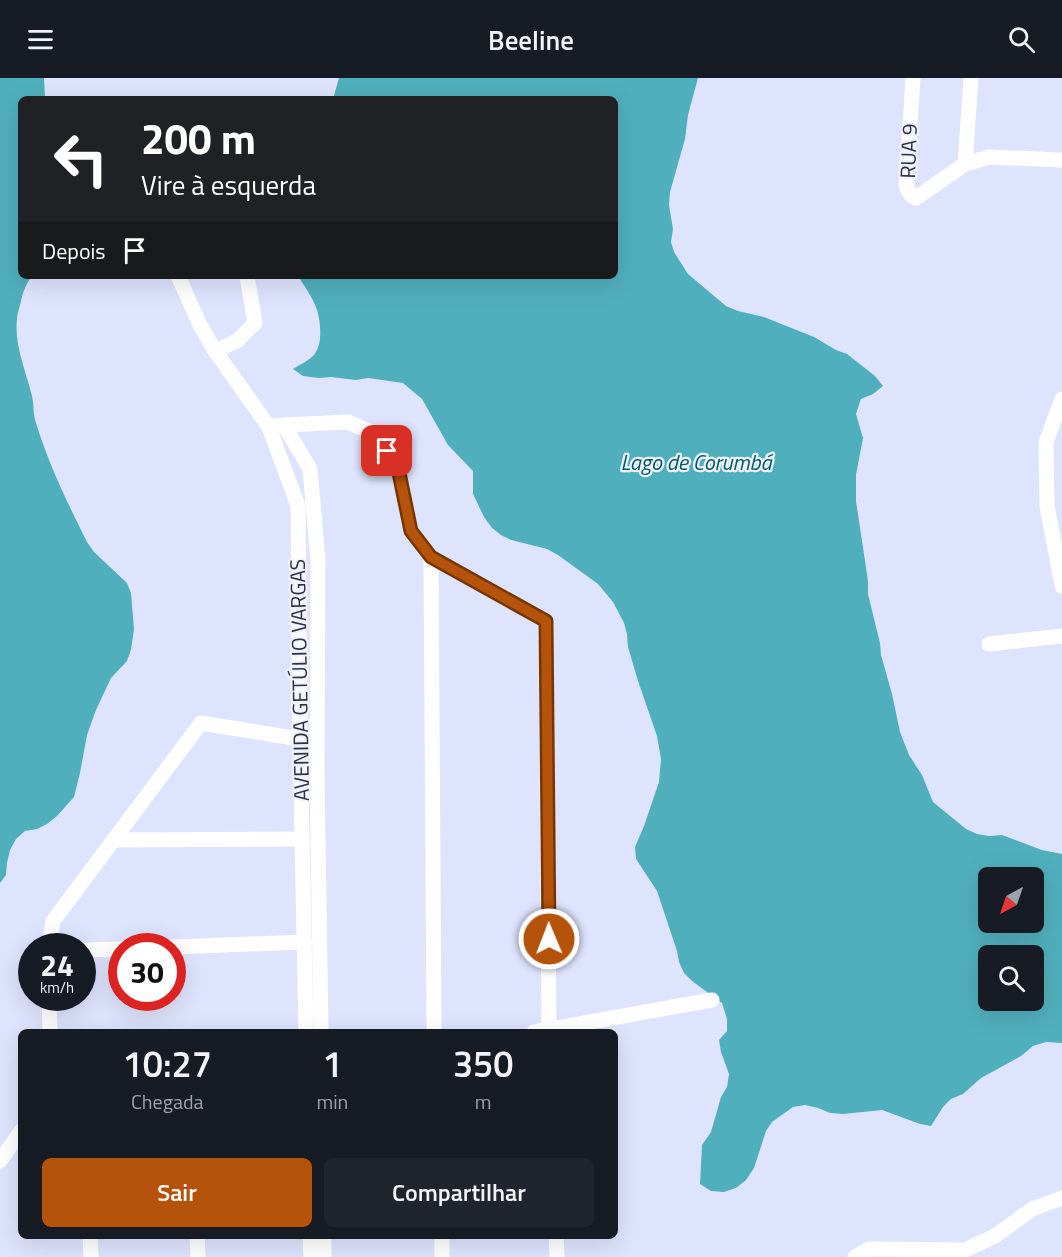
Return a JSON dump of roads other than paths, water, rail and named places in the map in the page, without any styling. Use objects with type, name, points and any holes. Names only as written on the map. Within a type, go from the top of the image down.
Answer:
[{"type":"street","name":"RUA 9","points":[[913,78],[906,186],[911,195],[916,198],[965,164],[989,157],[1062,160]]},
{"type":"street","points":[[965,164],[971,78]]},
{"type":"street","name":"AVENIDA GETÚLIO VARGAS","points":[[179,279],[200,325],[215,351],[310,469],[318,561],[317,745],[321,1029]]},
{"type":"street","points":[[215,351],[237,341],[255,323],[248,279]]},
{"type":"street","points":[[1062,399],[1046,442],[1062,586]]},
{"type":"street","points":[[276,426],[348,422],[376,434],[398,468],[411,531],[431,557],[546,621],[544,1029]]},
{"type":"street","name":"AVENIDA GETÚLIO VARGAS","points":[[276,426],[298,506],[306,1029]]},
{"type":"street","points":[[431,557],[434,1029]]},
{"type":"street","points":[[989,644],[1062,636]]},
{"type":"street","points":[[51,933],[53,921],[201,723],[300,739],[317,745]]},
{"type":"street","points":[[113,840],[302,839]]},
{"type":"street","points":[[186,946],[304,942]]},
{"type":"street","points":[[555,1029],[712,1000]]},
{"type":"street","points":[[49,1011],[50,1029]]},
{"type":"street","points":[[0,1161],[18,1135]]},
{"type":"street","points":[[855,1257],[869,1249],[965,1250],[995,1236],[1032,1209],[1062,1198]]},
{"type":"street","points":[[90,1239],[91,1257]]},
{"type":"street","points":[[197,1239],[198,1257]]},
{"type":"street","points":[[310,1239],[311,1257]]},
{"type":"street","points":[[324,1239],[324,1257]]},
{"type":"street","points":[[442,1239],[442,1257]]},
{"type":"street","points":[[556,1239],[557,1257]]},
{"type":"water","points":[[0,78],[44,78],[45,96],[18,96],[18,279],[30,279],[17,315],[17,338],[32,396],[35,420],[53,469],[87,542],[94,552],[127,583],[131,593],[134,629],[127,661],[111,678],[87,735],[74,797],[47,824],[25,831],[16,839],[10,850],[6,875],[0,883]]},
{"type":"water","name":"Lago de Corumbá","points":[[339,78],[698,78],[688,115],[685,139],[670,192],[669,205],[673,229],[671,242],[674,252],[688,274],[726,306],[764,317],[814,337],[847,354],[875,376],[883,386],[873,394],[861,399],[856,414],[863,438],[856,475],[856,501],[868,594],[900,732],[933,802],[966,829],[989,836],[1002,835],[1042,850],[1062,854],[1062,1043],[1046,1042],[1033,1046],[1021,1056],[981,1078],[963,1094],[951,1099],[931,1126],[882,1110],[843,1114],[830,1113],[805,1105],[793,1107],[772,1122],[766,1131],[754,1168],[746,1180],[736,1188],[724,1192],[711,1191],[700,1184],[702,1145],[711,1132],[721,1097],[727,1087],[729,1074],[719,1040],[727,1031],[727,1019],[722,1003],[684,973],[657,891],[636,859],[635,847],[659,782],[661,759],[657,736],[628,647],[624,623],[613,602],[598,584],[558,555],[547,549],[511,540],[492,528],[473,494],[473,471],[448,445],[422,399],[403,383],[368,378],[356,380],[303,376],[293,369],[316,352],[320,334],[315,306],[300,279],[618,279],[618,96],[334,96]]}]
